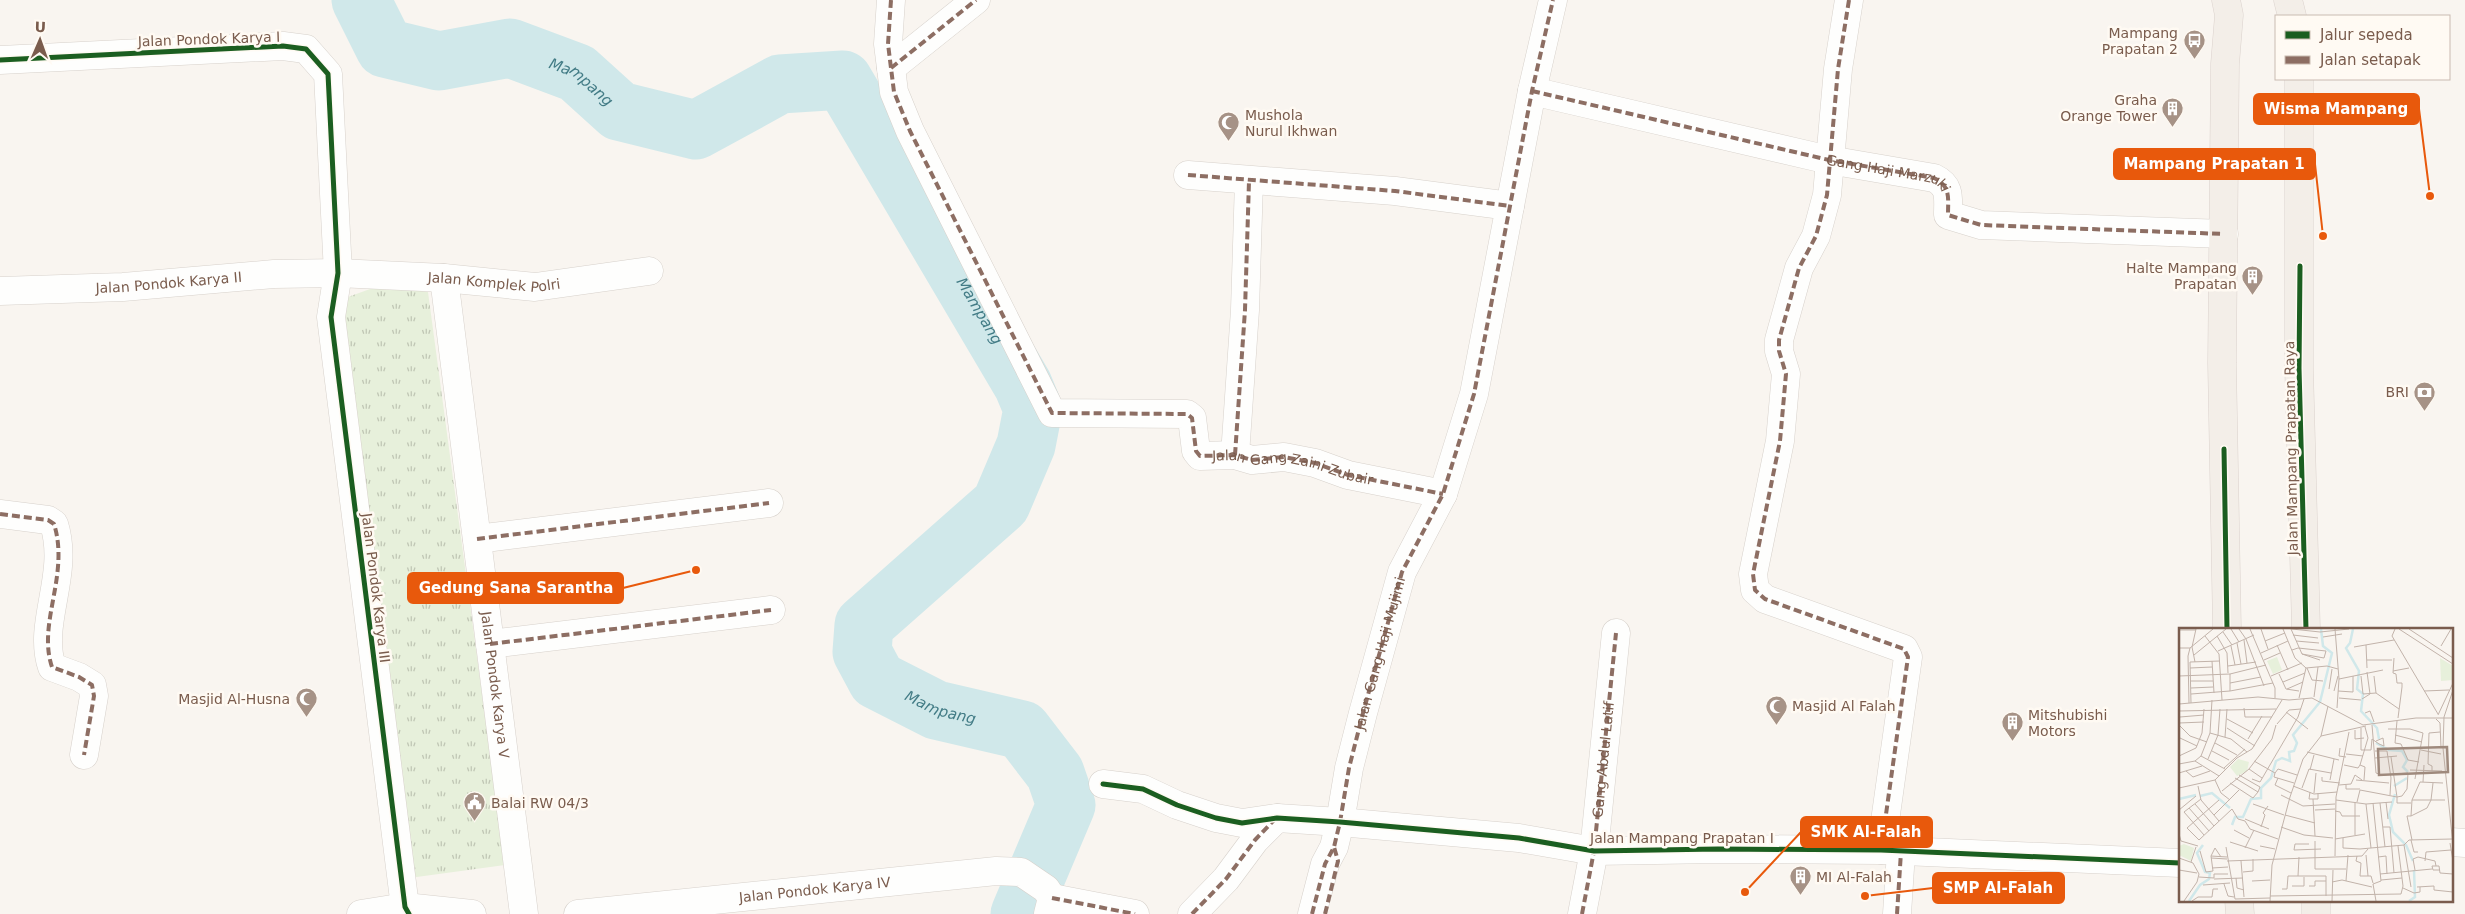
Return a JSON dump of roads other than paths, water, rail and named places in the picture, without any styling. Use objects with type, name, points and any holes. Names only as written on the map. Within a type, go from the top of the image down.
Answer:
[{"type":"main road","points":[[2288,0],[2292,15]]},
{"type":"main road","points":[[2306,15],[2310,0]]},
{"type":"main road","points":[[2227,628],[2222,363],[2225,64],[2229,5]]},
{"type":"main road","name":"Jalan Mampang Prapatan Raya","points":[[2299,80],[2299,368],[2306,628]]},
{"type":"street","points":[[889,56],[891,0]]},
{"type":"street","points":[[889,56],[976,0]]},
{"type":"street","name":"Jalan Gang Haji Mujimi","points":[[1337,834],[1358,732],[1402,572],[1443,494],[1474,394],[1532,90],[1553,0]]},
{"type":"street","points":[[1849,0],[1838,69],[1827,196],[1816,236],[1799,268],[1779,340],[1779,351],[1786,374],[1780,442],[1753,574],[1755,590],[1765,599],[1894,643],[1904,649],[1908,657],[1891,851],[1897,914]]},
{"type":"street","name":"Jalan Pondok Karya I","points":[[0,60],[283,46],[306,49],[328,74],[338,273]]},
{"type":"street","name":"Jalan Gang Zaini Zubair","points":[[889,56],[894,92],[910,131],[1052,413],[1187,414],[1192,418],[1198,454],[1235,455],[1252,460],[1284,457],[1315,463],[1348,474],[1443,494]]},
{"type":"street","name":"Gang Haji Marzuki","points":[[1532,90],[1829,160],[1934,178],[1943,182],[1948,189],[1948,215],[1981,225],[2224,234]]},
{"type":"street","points":[[1188,175],[1396,191],[1510,206]]},
{"type":"street","points":[[1235,455],[1245,310],[1249,181]]},
{"type":"street","name":"Jalan Komplek Polri","points":[[338,273],[444,278],[535,287],[649,271]]},
{"type":"street","name":"Jalan Pondok Karya II","points":[[0,291],[123,287],[274,274],[338,273]]},
{"type":"street","name":"Jalan Pondok Karya III","points":[[338,273],[331,317],[407,911]]},
{"type":"street","name":"Jalan Pondok Karya V","points":[[444,278],[524,914]]},
{"type":"street","points":[[477,539],[769,504]]},
{"type":"street","points":[[0,514],[48,520],[54,524],[60,546],[58,580],[47,637],[47,654],[52,667],[79,677],[92,685],[94,696],[84,755]]},
{"type":"street","points":[[490,644],[771,610]]},
{"type":"street","name":"Gang Abdul Latif","points":[[1582,914],[1594,851],[1616,633]]},
{"type":"street","name":"Jalan Mampang Prapatan I","points":[[1103,784],[1143,789],[1177,805],[1242,823],[1277,818],[1337,834],[1519,838],[1594,851],[1718,849],[1891,851],[2179,863]]},
{"type":"street","points":[[1192,914],[1226,879],[1255,840],[1277,818]]},
{"type":"street","points":[[1312,914],[1325,864],[1337,834]]},
{"type":"street","points":[[1325,914],[1338,861],[1337,834]]},
{"type":"street","points":[[2452,842],[2465,843]]},
{"type":"street","name":"Jalan Pondok Karya IV","points":[[578,914],[996,871],[1021,872],[1049,901]]},
{"type":"street","points":[[1049,901],[1135,914]]},
{"type":"street","points":[[360,914],[407,911],[472,914]]},
{"type":"waterway","name":"Mampang","points":[[361,0],[385,48],[439,61],[510,48],[577,73],[619,111],[696,130],[780,84],[843,80],[1023,385],[1033,409],[1026,445],[1001,504],[864,625],[862,652],[877,680],[936,710],[1022,730],[1055,773],[1066,805],[1020,914]]},
{"type":"place","name":"Mampang Prapatan 2","points":[[2194,60]]},
{"type":"place","name":"Graha Orange Tower","points":[[2173,127]]},
{"type":"place","name":"Mushola Nurul Ikhwan","points":[[1229,142]]},
{"type":"place","name":"Wisma Mampang","points":[[2430,196]]},
{"type":"place","name":"Mampang Prapatan 1","points":[[2323,236]]},
{"type":"place","name":"Halte Mampang Prapatan","points":[[2253,295]]},
{"type":"place","name":"BRI","points":[[2425,411]]},
{"type":"place","name":"Gedung Sana Sarantha","points":[[696,570]]},
{"type":"place","name":"Masjid Al-Husna","points":[[306,718]]},
{"type":"place","name":"Masjid Al Falah","points":[[1776,725]]},
{"type":"place","name":"Mitshubishi Motors","points":[[2012,742]]},
{"type":"place","name":"Balai RW 04/3","points":[[475,822]]},
{"type":"place","name":"SMK Al-Falah","points":[[1745,892]]},
{"type":"place","name":"MI Al-Falah","points":[[1800,896]]},
{"type":"place","name":"SMP Al-Falah","points":[[1865,896]]}]
